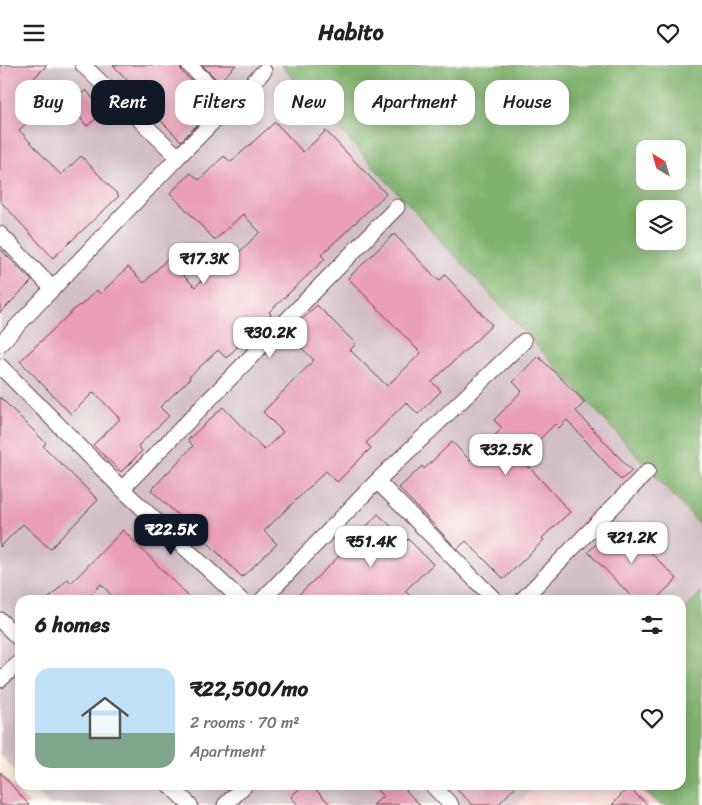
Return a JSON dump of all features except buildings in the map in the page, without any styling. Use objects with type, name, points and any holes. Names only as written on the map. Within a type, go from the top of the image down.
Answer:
[{"type":"street","points":[[83,65],[178,157]]},
{"type":"street","points":[[189,65],[204,80]]},
{"type":"street","points":[[255,80],[264,71]]},
{"type":"street","points":[[0,343],[210,125]]},
{"type":"street","points":[[122,489],[397,207]]},
{"type":"street","points":[[0,234],[52,288]]},
{"type":"street","points":[[267,595],[377,481],[524,341]]},
{"type":"street","points":[[0,366],[122,489],[236,595]]},
{"type":"street","points":[[527,595],[648,471]]},
{"type":"street","points":[[377,481],[490,595]]},
{"type":"street","points":[[0,620],[15,635]]},
{"type":"street","points":[[0,680],[15,666]]},
{"type":"street","points":[[174,790],[190,805]]},
{"type":"street","points":[[225,805],[240,790]]},
{"type":"street","points":[[437,790],[451,805]]},
{"type":"shaded area","points":[[0,65],[283,65],[297,80],[274,80],[274,125],[338,125],[702,526],[702,591],[686,609],[686,595],[15,595],[15,771],[0,755]]},
{"type":"shaded area","points":[[702,591],[702,805],[517,805],[531,790],[686,790],[686,609]]},
{"type":"shaded area","points":[[34,790],[531,790],[517,805],[48,805]]},
{"type":"green space","points":[[281,65],[702,65],[702,527],[336,125],[344,125],[344,80],[295,80]]},
{"type":"green space","points":[[702,591],[702,805],[660,805],[641,790],[686,790],[686,609]]}]
